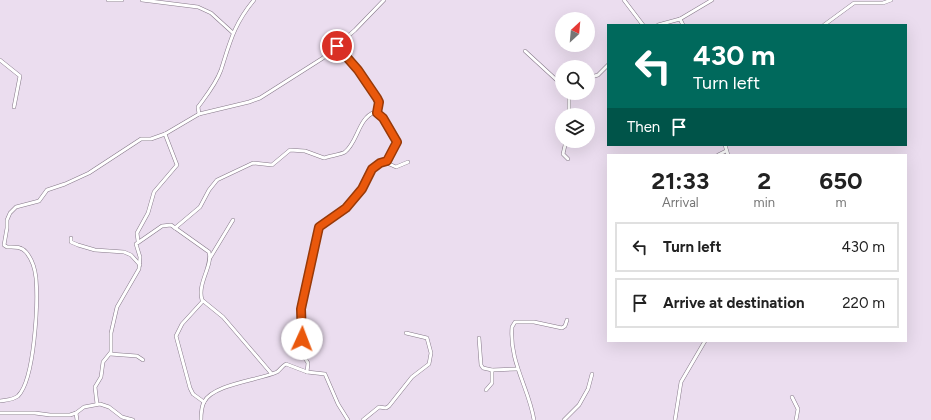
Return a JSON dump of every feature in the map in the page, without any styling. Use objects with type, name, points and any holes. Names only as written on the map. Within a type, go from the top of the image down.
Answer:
[{"type":"street","points":[[108,0],[122,0]]},
{"type":"street","points":[[142,0],[198,7],[211,13],[233,34]]},
{"type":"street","points":[[199,114],[199,106],[207,96],[221,70],[233,34],[244,12],[254,0]]},
{"type":"street","points":[[0,401],[14,398],[19,394],[30,368],[35,332],[35,273],[26,252],[17,246],[7,247],[4,245],[7,220],[10,213],[16,207],[39,201],[47,190],[89,173],[141,139],[151,139],[165,134],[199,114],[250,102],[260,98],[323,58],[355,30],[384,0]]},
{"type":"street","points":[[624,0],[642,24]]},
{"type":"street","points":[[662,24],[680,19],[712,0]]},
{"type":"street","points":[[825,24],[854,3],[883,3],[891,0]]},
{"type":"street","points":[[680,19],[682,24]]},
{"type":"street","points":[[307,372],[308,363],[303,354],[301,343],[301,309],[319,227],[346,208],[362,189],[372,169],[380,163],[387,161],[397,140],[377,113],[378,100],[358,70],[337,46]]},
{"type":"street","points":[[525,51],[555,79]]},
{"type":"street","points":[[0,60],[20,76],[14,107]]},
{"type":"street","points":[[595,76],[598,75],[607,66]]},
{"type":"street","points":[[175,228],[200,207],[208,190],[217,180],[253,163],[272,166],[290,150],[305,151],[324,158],[333,154],[343,153],[348,149],[366,119],[373,113],[377,113]]},
{"type":"street","points":[[97,404],[96,387],[101,378],[103,362],[110,354],[112,349],[111,333],[117,306],[140,265],[140,257],[136,246],[138,242],[137,233],[148,213],[154,192],[177,165],[165,134]]},
{"type":"street","points":[[564,148],[563,154],[568,159]]},
{"type":"street","points":[[387,161],[391,166],[396,167],[408,162]]},
{"type":"street","points":[[233,220],[210,258],[203,279],[201,292],[203,301],[223,317],[271,373]]},
{"type":"street","points":[[138,242],[162,226],[171,225],[208,251],[210,258]]},
{"type":"street","points":[[70,238],[71,242],[95,250],[114,250],[130,254],[140,265]]},
{"type":"street","points":[[203,301],[182,324],[176,334],[176,338],[190,388],[193,394],[204,402]]},
{"type":"street","points":[[534,420],[532,406],[527,398],[517,369],[512,340],[513,324],[534,322],[562,328],[565,326],[567,320]]},
{"type":"street","points":[[363,420],[379,407],[386,408],[389,406],[412,377],[429,364],[431,353],[427,338],[406,333]]},
{"type":"street","points":[[479,338],[481,365],[486,370],[517,369]]},
{"type":"street","points":[[675,420],[681,382],[704,342]]},
{"type":"street","points":[[110,354],[134,356],[143,360]]},
{"type":"street","points":[[201,420],[201,409],[204,402],[215,392],[249,379],[277,372],[286,364],[307,372],[322,373],[327,376],[338,404],[348,420]]},
{"type":"street","points":[[486,390],[492,383],[492,370]]},
{"type":"street","points":[[564,420],[579,405],[588,389],[592,374]]},
{"type":"street","points":[[792,397],[798,409],[796,420]]},
{"type":"street","points":[[0,413],[62,415],[76,413],[84,407],[97,404],[109,407],[122,418],[133,420]]},
{"type":"street","points":[[76,413],[77,420]]},
{"type":"route","points":[[302,339],[300,328],[302,320],[301,309],[319,227],[346,208],[362,189],[372,169],[380,163],[387,161],[397,142],[383,118],[377,113],[379,104],[377,98],[355,66],[337,46]]}]
